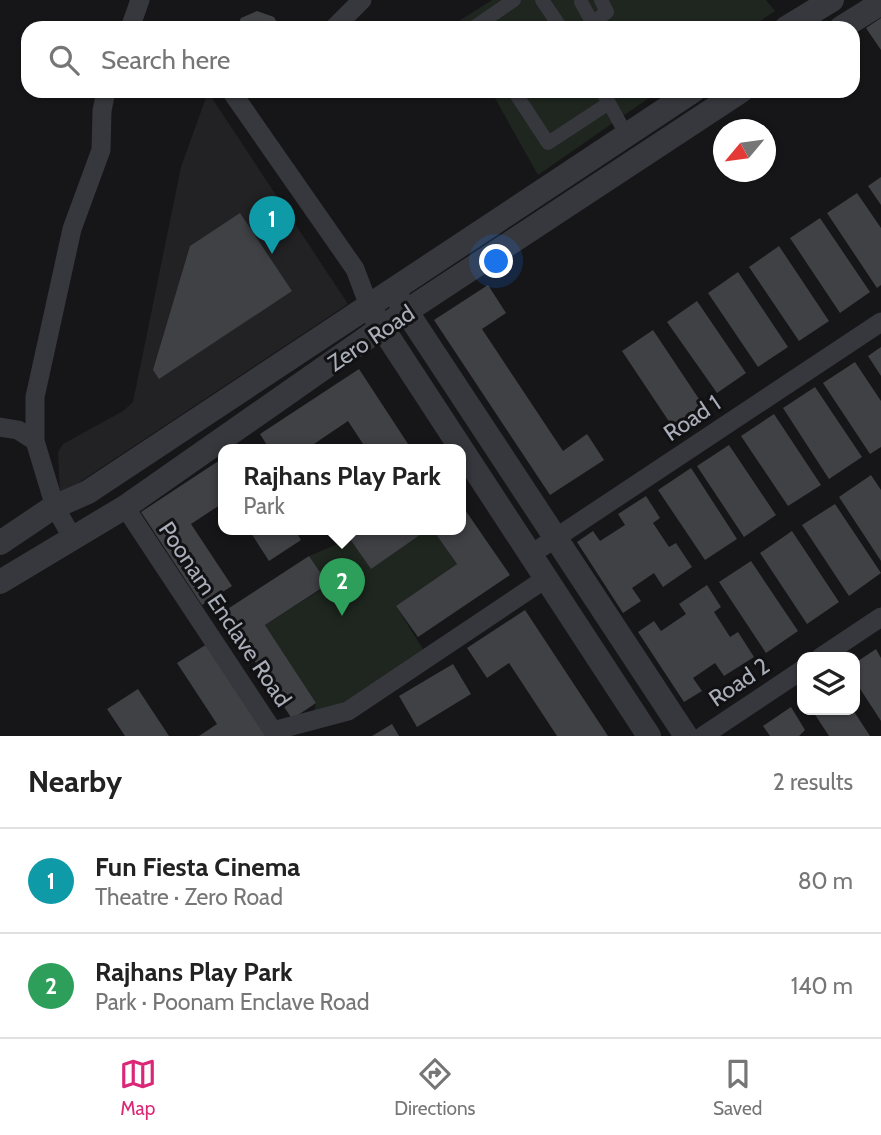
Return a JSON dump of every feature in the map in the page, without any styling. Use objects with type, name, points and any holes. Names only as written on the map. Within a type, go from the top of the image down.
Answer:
[{"type":"street","points":[[132,21],[140,0]]},
{"type":"street","points":[[341,21],[362,0]]},
{"type":"street","points":[[483,21],[514,0]]},
{"type":"street","points":[[542,0],[556,21]]},
{"type":"street","points":[[595,21],[607,12],[601,0]]},
{"type":"street","points":[[798,21],[832,0]]},
{"type":"street","points":[[581,2],[588,21]]},
{"type":"street","points":[[852,21],[881,3]]},
{"type":"street","points":[[72,537],[55,507],[35,441],[37,377],[72,229],[101,150],[105,98]]},
{"type":"street","points":[[236,98],[355,269],[369,306],[381,328],[457,444]]},
{"type":"street","points":[[519,98],[548,143],[604,98]]},
{"type":"street","points":[[605,98],[624,169]]},
{"type":"street","name":"Zero Road","points":[[0,543],[55,507],[88,492],[684,98]]},
{"type":"street","name":"Zero Road","points":[[0,582],[125,507],[381,328],[408,313],[730,98]]},
{"type":"street","points":[[355,269],[392,291],[408,313],[686,736]]},
{"type":"street","name":"Road 1","points":[[530,555],[881,322]]},
{"type":"street","points":[[246,388],[261,414]]},
{"type":"street","points":[[0,427],[18,430],[35,441]]},
{"type":"street","points":[[466,457],[649,736]]},
{"type":"street","name":"Poonam Enclave Road","points":[[125,507],[273,731],[348,711],[545,579]]},
{"type":"street","points":[[828,652],[881,617]]},
{"type":"street","name":"Road 2","points":[[703,736],[797,673]]},
{"type":"shaded area","points":[[492,0],[766,0],[775,11],[760,21],[459,21]]},
{"type":"shaded area","points":[[206,98],[212,98],[348,304],[60,495],[58,452],[63,444],[123,411],[133,402],[181,167]]},
{"type":"shaded area","points":[[495,98],[649,98],[538,175]]},
{"type":"shaded area","points":[[420,535],[437,535],[457,564],[396,606],[428,657],[312,721],[316,703],[265,625],[328,585],[309,556],[350,539],[371,568]]},
{"type":"building","points":[[257,11],[274,17],[276,21],[240,21]]},
{"type":"building","points":[[881,18],[881,50],[866,28]]},
{"type":"building","points":[[881,177],[881,205],[868,186]]},
{"type":"building","points":[[857,193],[881,228],[881,285],[877,288],[827,213]]},
{"type":"building","points":[[240,213],[292,291],[159,379],[153,370],[190,246]]},
{"type":"building","points":[[820,218],[870,292],[840,313],[790,238]]},
{"type":"building","points":[[779,246],[829,321],[799,341],[749,267]]},
{"type":"building","points":[[738,272],[788,347],[758,367],[708,293]]},
{"type":"building","points":[[488,285],[506,313],[482,329],[563,451],[587,434],[604,460],[550,495],[434,320]]},
{"type":"building","points":[[697,301],[746,373],[717,393],[667,322]]},
{"type":"building","points":[[653,330],[703,405],[672,426],[622,351]]},
{"type":"building","points":[[881,347],[881,376],[868,356]]},
{"type":"building","points":[[855,362],[881,401],[881,447],[870,454],[823,383]]},
{"type":"building","points":[[359,369],[408,444],[363,444],[348,421],[314,444],[266,444],[260,434]]},
{"type":"building","points":[[815,387],[862,457],[829,479],[783,408]]},
{"type":"building","points":[[774,414],[821,485],[788,506],[741,436]]},
{"type":"building","points":[[729,445],[776,515],[744,537],[697,466]]},
{"type":"building","points":[[218,461],[218,506],[191,524],[232,586],[202,605],[141,512]]},
{"type":"building","points":[[691,468],[737,539],[705,560],[658,490]]},
{"type":"building","points":[[871,475],[881,490],[881,561],[839,497]]},
{"type":"building","points":[[646,496],[660,518],[653,523],[669,547],[676,543],[692,567],[663,587],[654,573],[632,588],[641,601],[623,613],[577,542],[593,531],[600,541],[625,525],[618,514]]},
{"type":"building","points":[[835,504],[881,573],[849,596],[802,525]]},
{"type":"building","points":[[466,511],[510,575],[418,637],[396,606],[457,564],[437,535],[466,535]]},
{"type":"building","points":[[792,531],[839,602],[807,624],[760,553]]},
{"type":"building","points":[[252,535],[298,535],[301,540],[269,561]]},
{"type":"building","points":[[356,535],[420,535],[371,569],[350,539]]},
{"type":"building","points":[[309,556],[328,584],[265,625],[316,703],[292,719],[223,612]]},
{"type":"building","points":[[751,561],[798,631],[766,653],[719,582]]},
{"type":"building","points":[[707,585],[721,607],[714,612],[730,637],[738,632],[754,657],[724,676],[715,663],[693,678],[702,691],[684,702],[638,632],[654,621],[661,631],[686,614],[679,604]]},
{"type":"building","points":[[525,610],[608,736],[557,736],[509,663],[487,678],[467,648]]},
{"type":"building","points":[[207,644],[267,736],[199,736],[217,724],[177,663]]},
{"type":"building","points":[[876,649],[881,658],[881,721],[860,689],[860,660]]},
{"type":"building","points":[[453,664],[471,694],[417,727],[399,696]]},
{"type":"building","points":[[138,689],[169,736],[125,736],[107,709]]},
{"type":"building","points":[[791,707],[805,730],[799,736],[770,736],[763,726]]},
{"type":"building","points":[[815,715],[856,715],[870,736],[829,736]]},
{"type":"building","points":[[392,724],[399,736],[372,736]]},
{"type":"place","name":"Fun Fiesta Cinema","points":[[272,254]]},
{"type":"place","name":"Rajhans Play Park","points":[[342,616]]}]
